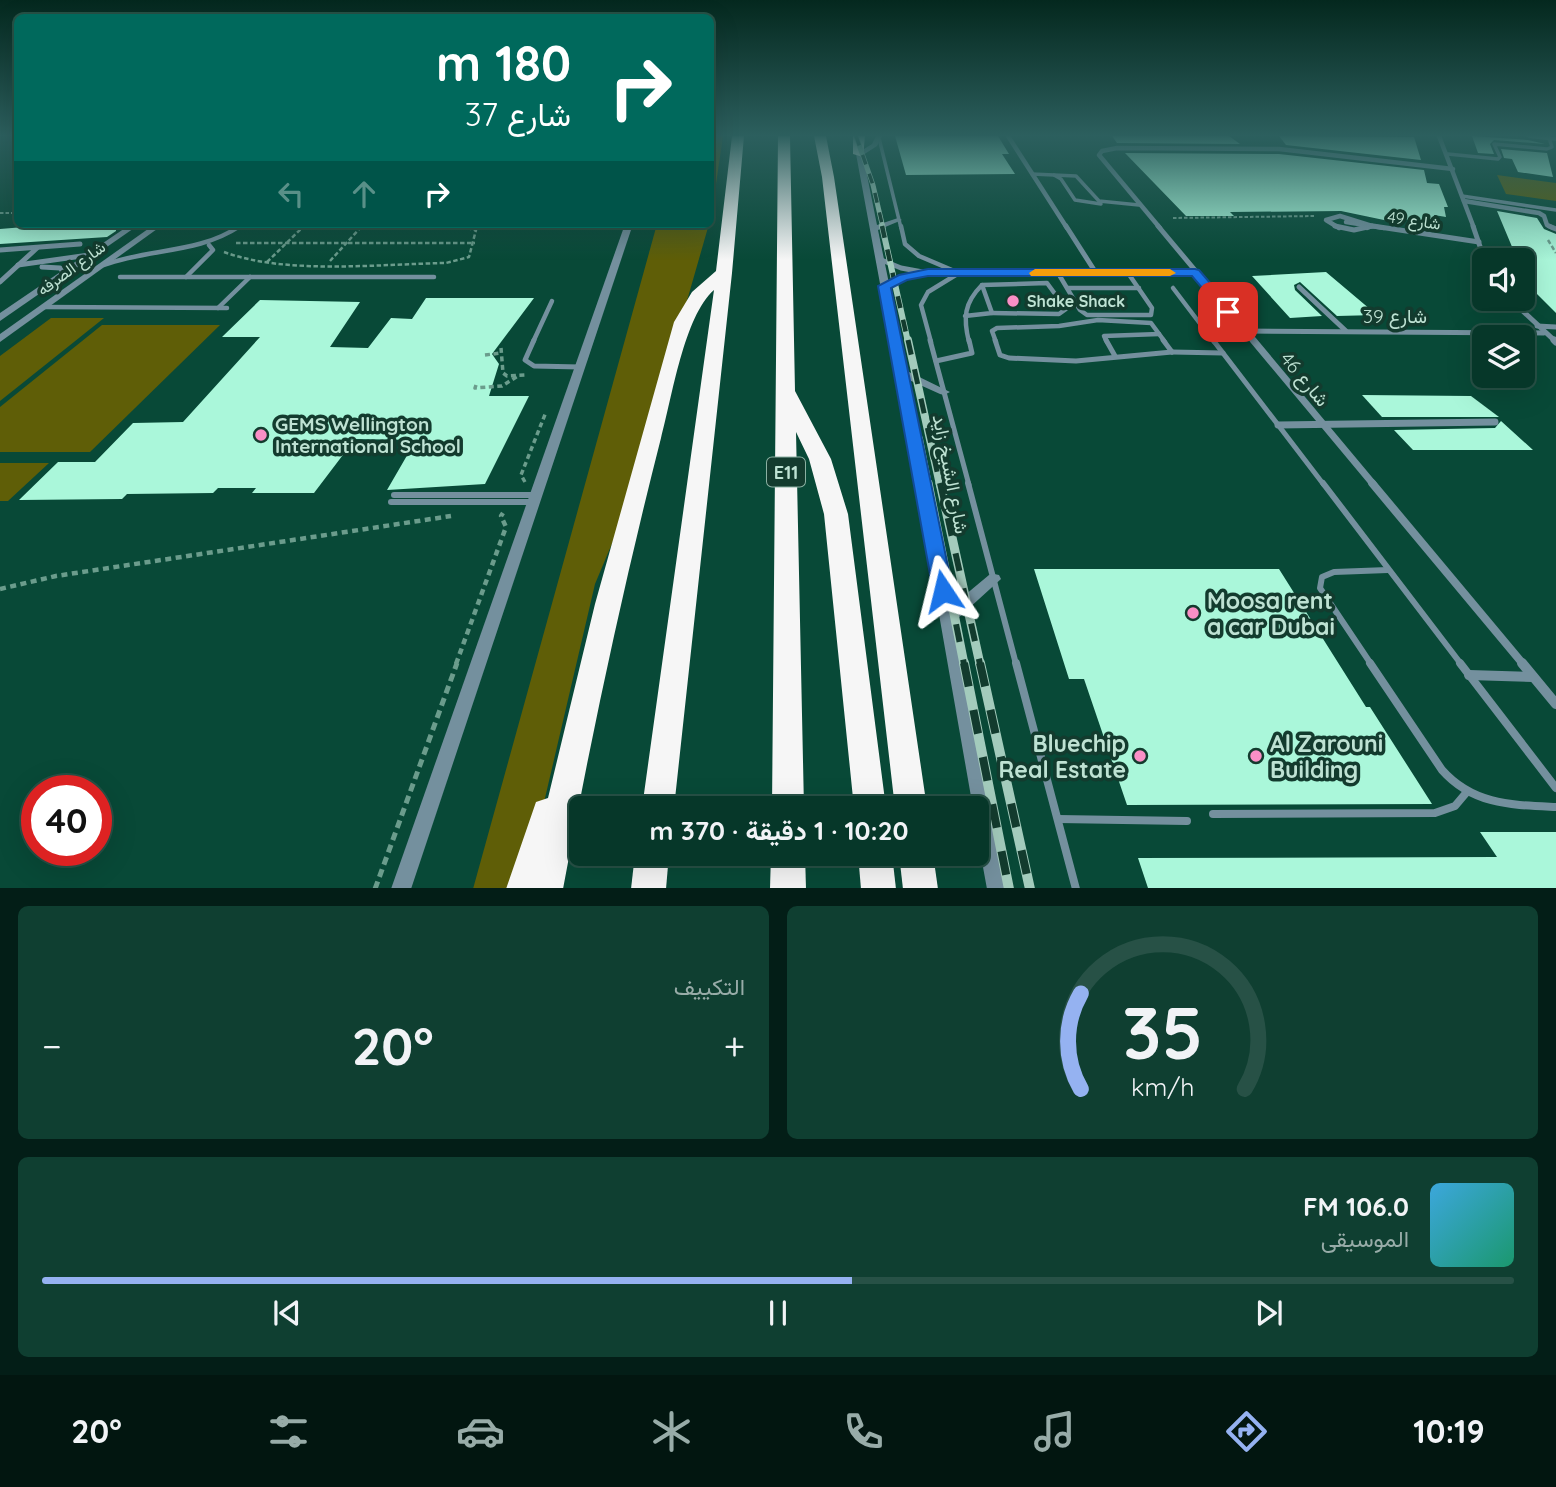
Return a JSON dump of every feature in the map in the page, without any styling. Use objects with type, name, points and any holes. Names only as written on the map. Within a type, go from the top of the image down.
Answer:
[{"type":"highway","points":[[659,796],[734,177]]},
{"type":"highway","name":"E11","points":[[784,177],[788,796]]},
{"type":"highway","points":[[828,177],[909,796]]},
{"type":"highway","points":[[545,888],[570,756],[629,513],[682,322],[698,295],[724,272]]},
{"type":"highway","points":[[786,392],[820,459],[836,514],[869,796]]},
{"type":"highway","points":[[523,888],[570,756]]},
{"type":"highway","points":[[648,888],[651,866]]},
{"type":"highway","points":[[788,866],[788,888]]},
{"type":"highway","points":[[876,866],[879,888]]},
{"type":"highway","points":[[918,866],[921,888]]},
{"type":"street","name":"شارع الشيخ زايد","points":[[864,177],[997,888]]},
{"type":"street","points":[[1034,177],[1096,273]]},
{"type":"street","name":"شارع 46","points":[[1115,177],[1556,704]]},
{"type":"street","points":[[1456,177],[1481,248]]},
{"type":"street","points":[[1463,199],[1539,213],[1544,216],[1547,225],[1556,229]]},
{"type":"street","points":[[1330,217],[1358,220],[1372,226],[1353,230],[1340,228],[1326,220],[1330,217]]},
{"type":"street","points":[[874,229],[898,220]]},
{"type":"street","name":"شارع 49","points":[[1346,222],[1479,242]]},
{"type":"street","name":"شارع الصرفه","points":[[0,318],[130,228]]},
{"type":"street","name":"شارع الصرفه","points":[[0,339],[154,228]]},
{"type":"street","points":[[401,888],[628,228]]},
{"type":"street","points":[[0,250],[80,244]]},
{"type":"street","points":[[0,282],[38,247]]},
{"type":"street","points":[[16,267],[68,260],[96,252]]},
{"type":"street","points":[[879,260],[928,273]]},
{"type":"street","points":[[16,267],[54,267],[63,270],[60,277]]},
{"type":"street","points":[[884,286],[903,277],[928,273],[1195,273]]},
{"type":"street","points":[[1299,287],[1346,331]]},
{"type":"street","points":[[1522,311],[1556,342]]},
{"type":"street","points":[[1536,326],[1556,327]]},
{"type":"street","name":"شارع 39","points":[[1245,331],[1544,332]]},
{"type":"street","points":[[900,372],[944,392]]},
{"type":"street","points":[[1278,425],[1495,422]]},
{"type":"street","points":[[948,618],[994,579]]},
{"type":"street","points":[[1469,675],[1533,677]]},
{"type":"lane","points":[[888,177],[905,244],[910,251],[959,273]]},
{"type":"lane","points":[[1057,177],[1075,200],[1139,205]]},
{"type":"lane","points":[[1079,177],[1097,200],[1107,204]]},
{"type":"lane","points":[[1463,199],[1556,211]]},
{"type":"lane","points":[[98,268],[132,256],[209,245],[237,229]]},
{"type":"lane","points":[[186,277],[212,250],[209,245]]},
{"type":"lane","points":[[959,273],[928,292],[921,301],[1076,888]]},
{"type":"lane","points":[[1058,273],[1080,310],[1087,314],[1151,315],[1152,308],[1128,273]]},
{"type":"lane","points":[[120,277],[434,278]]},
{"type":"lane","points":[[218,308],[250,277]]},
{"type":"lane","points":[[935,358],[960,357],[970,355],[973,351],[965,316],[967,300],[982,285],[1046,283],[1066,309],[1059,314],[992,313],[965,316]]},
{"type":"lane","points":[[982,285],[992,313]]},
{"type":"lane","points":[[1068,288],[1139,288]]},
{"type":"lane","points":[[1173,289],[1556,788]]},
{"type":"lane","points":[[552,301],[526,360],[534,366],[580,367]]},
{"type":"lane","points":[[44,307],[228,308]]},
{"type":"lane","points":[[1172,352],[1147,322],[1098,320],[1059,326],[997,328],[992,331],[1000,355],[1004,357],[1076,361],[1172,352],[1223,353]]},
{"type":"lane","points":[[1115,356],[1104,336],[1159,334]]},
{"type":"lane","points":[[394,495],[537,498]]},
{"type":"lane","points":[[391,502],[508,498]]},
{"type":"lane","points":[[1388,570],[1334,572],[1322,577],[1320,588],[1442,770],[1466,793],[1487,802],[1556,807]]},
{"type":"lane","points":[[1213,814],[1435,813],[1455,806],[1466,793]]},
{"type":"lane","points":[[1058,819],[1187,821]]},
{"type":"path","points":[[1173,218],[1330,217]]},
{"type":"path","points":[[250,277],[302,228]]},
{"type":"path","points":[[237,229],[360,228]]},
{"type":"path","points":[[328,263],[360,228]]},
{"type":"path","points":[[218,242],[225,254],[266,262],[455,262],[468,257],[475,243],[476,230],[462,228]]},
{"type":"path","points":[[225,238],[241,244],[475,243]]},
{"type":"path","points":[[485,355],[501,353]]},
{"type":"path","points":[[476,385],[475,388],[502,386],[518,376]]},
{"type":"path","points":[[374,888],[506,527],[501,516],[511,488],[522,488],[527,484],[521,475],[546,412]]},
{"type":"path","points":[[0,589],[56,576],[453,516]]},
{"type":"path","points":[[490,516],[501,516]]},
{"type":"shaded area","points":[[1498,177],[1556,183],[1556,201],[1506,194]]},
{"type":"shaded area","points":[[656,228],[708,228],[629,503],[595,584],[524,888],[473,888]]},
{"type":"shaded area","points":[[51,318],[104,318],[0,401],[0,356]]},
{"type":"shaded area","points":[[102,325],[220,325],[90,452],[0,452],[0,407]]},
{"type":"shaded area","points":[[0,463],[49,463],[8,501],[0,501]]},
{"type":"building","points":[[1149,177],[1426,177],[1427,183],[1439,184],[1448,207],[1444,207],[1446,217],[1434,215],[1435,224],[1403,219],[1403,224],[1341,211],[1230,212],[1234,216],[1186,216]]},
{"type":"building","points":[[1497,211],[1537,218],[1544,229],[1556,234],[1556,313],[1535,292],[1535,248],[1513,248]]},
{"type":"building","points":[[116,228],[116,231],[107,237],[0,244],[0,229]]},
{"type":"building","points":[[1326,272],[1377,315],[1337,316],[1300,282],[1294,285],[1295,290],[1322,316],[1290,318],[1252,276]]},
{"type":"building","points":[[426,298],[534,298],[492,354],[499,364],[489,396],[529,396],[485,484],[387,490],[416,440],[355,439],[314,493],[252,493],[256,488],[218,488],[213,493],[127,494],[122,499],[19,500],[58,462],[95,462],[133,423],[183,422],[260,337],[222,337],[260,300],[360,302],[330,347],[368,348],[391,318],[412,319]]},
{"type":"building","points":[[1362,395],[1471,396],[1499,417],[1382,417]]},
{"type":"building","points":[[1501,421],[1533,450],[1413,450],[1394,430],[1495,428]]},
{"type":"building","points":[[1034,569],[1279,569],[1366,707],[1370,707],[1432,804],[1127,805],[1084,679],[1069,679]]},
{"type":"building","points":[[1480,832],[1556,832],[1556,888],[1148,888],[1138,858],[1497,857]]},
{"type":"railway","points":[[870,177],[883,228]]},
{"type":"railway","points":[[882,226],[908,342]]},
{"type":"railway","points":[[908,340],[940,485]]},
{"type":"railway","points":[[919,439],[928,485]]},
{"type":"railway","points":[[928,483],[964,664]]},
{"type":"railway","points":[[940,483],[980,664]]},
{"type":"railway","points":[[964,663],[1009,888]]},
{"type":"railway","points":[[980,663],[1030,888]]},
{"type":"slow traffic","points":[[1035,273],[1170,273]]},
{"type":"place","name":"Shake Shack","points":[[1013,301]]},
{"type":"place","name":"GEMS Wellington International School","points":[[261,435]]},
{"type":"place","name":"Moosa rent a car Dubai","points":[[1193,613]]},
{"type":"place","name":"Bluechip Real Estate","points":[[1140,756]]},
{"type":"place","name":"Al Zarouni Building","points":[[1256,756]]},
{"type":"route","points":[[943,591],[884,286],[903,277],[928,273],[1195,273],[1228,312]]}]
